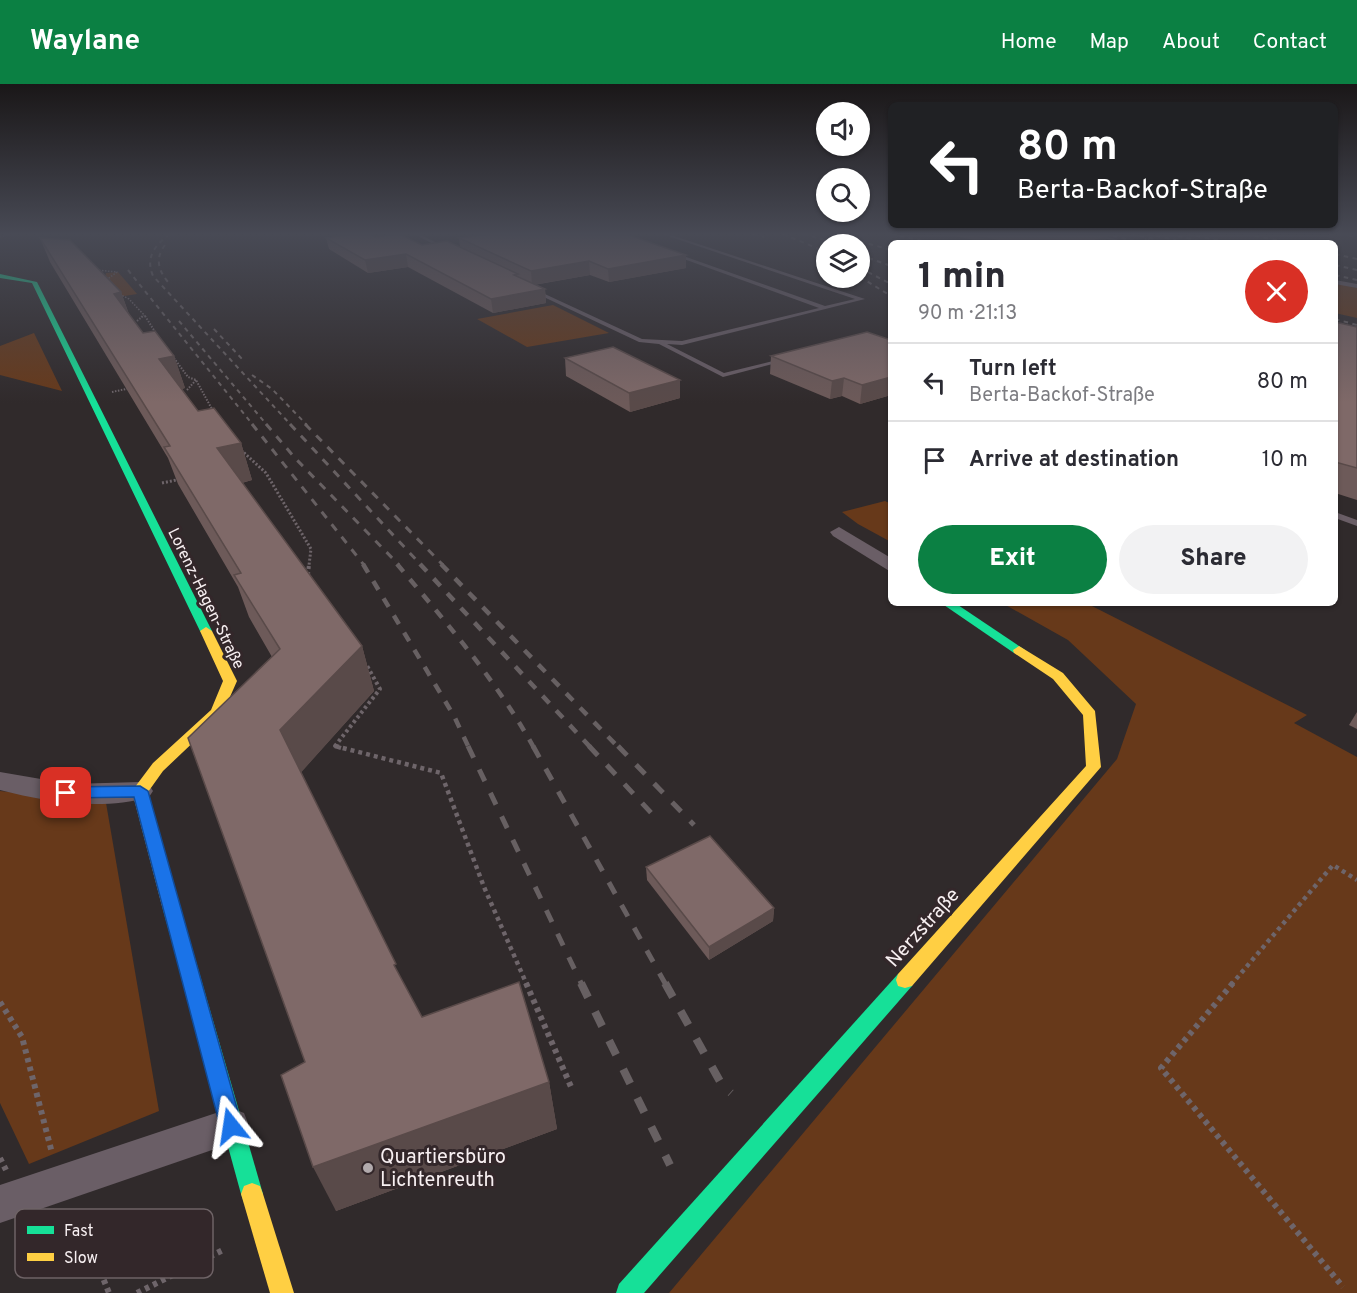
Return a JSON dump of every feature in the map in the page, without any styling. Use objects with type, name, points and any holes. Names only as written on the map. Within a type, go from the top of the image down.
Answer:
[{"type":"street","name":"Lorenz-Hagen-Straße","points":[[38,290],[230,681],[217,712],[158,767],[140,791]]},
{"type":"street","points":[[839,532],[888,564]]},
{"type":"street","name":"Nerzstraße","points":[[628,1293],[1094,768],[1090,714],[1058,675],[952,606]]},
{"type":"street","points":[[0,781],[46,791],[86,794],[140,791],[231,1126],[282,1293]]},
{"type":"street","points":[[0,1203],[231,1126]]},
{"type":"lane","points":[[534,290],[641,341],[662,344],[682,343],[862,299],[836,290]]},
{"type":"lane","points":[[777,290],[826,308]]},
{"type":"lane","points":[[662,344],[723,375],[794,357]]},
{"type":"lane","points":[[1338,516],[1357,523]]},
{"type":"path","points":[[111,292],[123,295],[138,312]]},
{"type":"path","points":[[132,313],[145,314],[153,323],[161,343],[171,350],[188,378]]},
{"type":"path","points":[[136,321],[145,314]]},
{"type":"path","points":[[178,379],[196,380],[214,414]]},
{"type":"path","points":[[187,390],[196,380]]},
{"type":"path","points":[[108,392],[141,386]]},
{"type":"path","points":[[235,443],[251,462],[266,473],[311,549],[308,574],[314,583]]},
{"type":"path","points":[[158,484],[186,478]]},
{"type":"path","points":[[363,658],[381,689],[335,746],[441,773],[484,887],[572,1089]]},
{"type":"path","points":[[1343,1287],[1161,1068],[1333,865],[1357,880]]},
{"type":"path","points":[[0,1002],[22,1037],[52,1153],[76,1209]]},
{"type":"path","points":[[213,1255],[263,1230]]},
{"type":"path","points":[[103,1278],[109,1293]]},
{"type":"path","points":[[137,1293],[167,1278]]},
{"type":"shaded area","points":[[107,290],[134,290],[137,294],[118,297]]},
{"type":"shaded area","points":[[1338,290],[1357,290],[1357,318],[1338,314]]},
{"type":"shaded area","points":[[553,305],[609,333],[527,347],[477,319]]},
{"type":"shaded area","points":[[34,333],[62,391],[0,375],[0,346]]},
{"type":"shaded area","points":[[885,501],[888,502],[888,540],[858,524],[842,512]]},
{"type":"shaded area","points":[[1007,606],[1092,606],[1307,715],[1294,723],[1357,757],[1357,1293],[669,1293],[1117,759],[1136,704],[1068,640]]},
{"type":"shaded area","points":[[0,791],[106,803],[159,1111],[29,1164],[0,1103]]},
{"type":"building","points":[[73,290],[119,290],[121,292],[114,294],[143,333],[155,331],[174,356],[159,359],[198,411],[214,408],[241,443],[217,448],[362,646],[280,730],[396,964],[394,965],[422,1017],[519,982],[549,1082],[313,1167],[281,1075],[305,1062],[188,738],[280,649],[234,575],[241,573],[164,447],[170,446]]},
{"type":"building","points":[[475,290],[537,290],[491,299]]},
{"type":"building","points":[[1338,323],[1357,327],[1357,468],[1338,463]]},
{"type":"building","points":[[867,332],[888,339],[888,378],[862,385],[844,378],[832,381],[771,356]]},
{"type":"building","points":[[613,347],[680,380],[629,393],[565,358]]},
{"type":"building","points":[[710,836],[774,908],[709,947],[646,867]]},
{"type":"railway","points":[[144,290],[253,425]]},
{"type":"railway","points":[[166,290],[291,425]]},
{"type":"railway","points":[[882,290],[888,294]]},
{"type":"railway","points":[[1338,320],[1357,325]]},
{"type":"railway","points":[[179,321],[267,425]]},
{"type":"railway","points":[[214,329],[243,360]]},
{"type":"railway","points":[[252,375],[272,389],[307,425]]},
{"type":"railway","points":[[252,424],[364,565]]},
{"type":"railway","points":[[266,424],[295,458],[399,565]]},
{"type":"railway","points":[[290,424],[421,565]]},
{"type":"railway","points":[[305,424],[443,565]]},
{"type":"railway","points":[[363,564],[454,716],[469,748]]},
{"type":"railway","points":[[397,564],[487,676],[520,723],[534,748]]},
{"type":"railway","points":[[420,564],[591,748]]},
{"type":"railway","points":[[441,564],[619,748]]},
{"type":"railway","points":[[468,746],[582,985]]},
{"type":"railway","points":[[533,746],[666,985]]},
{"type":"railway","points":[[589,746],[655,817]]},
{"type":"railway","points":[[618,746],[694,825]]},
{"type":"railway","points":[[581,983],[670,1165]]},
{"type":"railway","points":[[665,983],[722,1085],[731,1093]]},
{"type":"traffic: fast","points":[[38,290],[206,631]]},
{"type":"traffic: fast","points":[[952,606],[1019,650]]},
{"type":"traffic: fast","points":[[171,906],[252,1194]]},
{"type":"traffic: fast","points":[[628,1293],[905,980]]},
{"type":"traffic: slow","points":[[171,906],[140,791],[158,767],[217,712],[230,681],[206,631]]},
{"type":"traffic: slow","points":[[905,980],[1094,767],[1090,714],[1058,676],[1019,650]]},
{"type":"traffic: slow","points":[[252,1194],[282,1293]]},
{"type":"place","name":"Quartiersbüro Lichtenreuth","points":[[368,1168]]},
{"type":"route","points":[[66,793],[118,794],[140,791],[143,810],[231,1126]]}]
